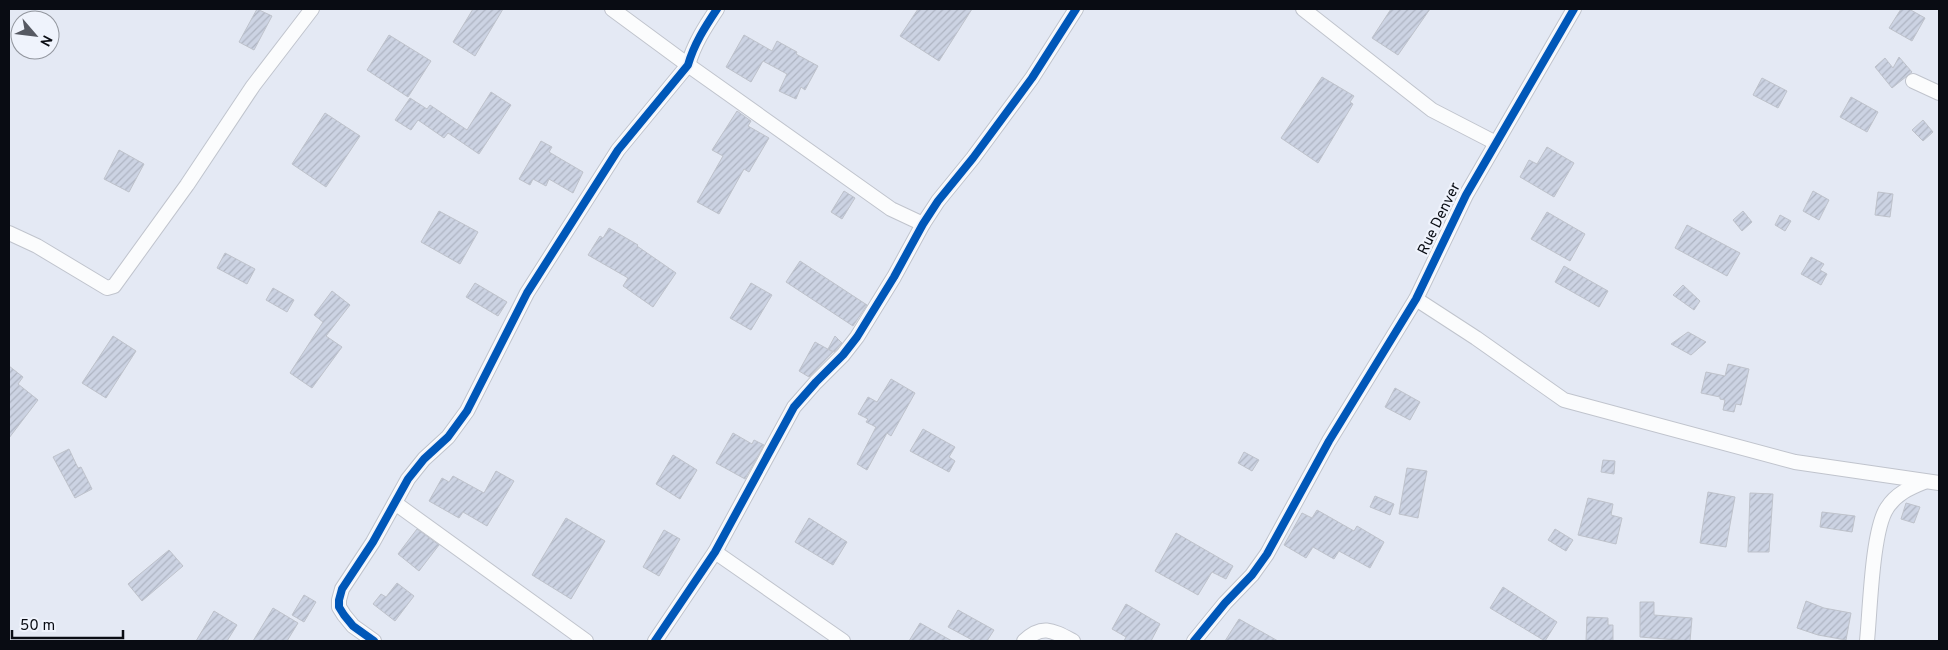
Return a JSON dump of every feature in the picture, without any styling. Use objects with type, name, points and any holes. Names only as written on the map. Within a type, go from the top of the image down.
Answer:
[{"type":"street","points":[[9,233],[37,246],[107,288],[114,286],[187,186],[253,86],[312,9]]},
{"type":"street","points":[[612,9],[891,209],[923,224]]},
{"type":"street","points":[[374,641],[353,626],[340,608],[339,600],[342,589],[396,503],[408,479],[424,459],[448,437],[468,412],[527,293],[618,150],[688,65],[700,34],[717,9]]},
{"type":"street","points":[[655,641],[715,552],[794,407],[843,355],[857,337],[938,201],[973,158],[1032,78],[1076,9]]},
{"type":"street","points":[[1303,9],[1432,110],[1496,143]]},
{"type":"street","name":"Rue Denver","points":[[1194,641],[1225,603],[1252,575],[1267,554],[1329,441],[1416,299],[1466,195],[1574,9]]},
{"type":"street","points":[[1913,81],[1939,93]]},
{"type":"street","points":[[1416,299],[1476,338],[1564,400],[1795,462],[1939,484]]},
{"type":"street","points":[[1867,641],[1876,542],[1885,510],[1894,499],[1906,490],[1925,481]]},
{"type":"street","points":[[396,503],[586,641]]},
{"type":"street","points":[[715,552],[843,641]]},
{"type":"street","points":[[1024,641],[1040,630],[1049,630],[1072,641]]},
{"type":"building","points":[[257,9],[272,16],[254,50],[239,42]]},
{"type":"building","points":[[473,9],[503,9],[475,56],[453,42]]},
{"type":"building","points":[[918,9],[972,9],[939,61],[900,36]]},
{"type":"building","points":[[1391,9],[1430,9],[1398,55],[1372,38]]},
{"type":"building","points":[[1901,9],[1909,9],[1925,18],[1912,41],[1889,28]]},
{"type":"building","points":[[389,35],[431,61],[408,97],[367,70]]},
{"type":"building","points":[[744,35],[772,51],[777,41],[818,66],[805,90],[801,87],[796,99],[779,91],[787,74],[763,61],[751,82],[726,67]]},
{"type":"building","points":[[1899,57],[1912,72],[1892,88],[1875,67],[1885,58],[1893,68]]},
{"type":"building","points":[[1322,77],[1354,96],[1350,102],[1353,104],[1318,163],[1281,138]]},
{"type":"building","points":[[1762,78],[1787,91],[1778,108],[1753,95]]},
{"type":"building","points":[[491,92],[511,105],[479,154],[448,133],[444,138],[418,120],[411,130],[395,120],[410,98],[427,109],[430,105],[467,130]]},
{"type":"building","points":[[1851,97],[1878,112],[1867,132],[1840,117]]},
{"type":"building","points":[[737,111],[751,121],[748,126],[769,138],[749,172],[744,169],[719,214],[697,202],[723,156],[712,150]]},
{"type":"building","points":[[325,113],[360,136],[326,187],[292,164]]},
{"type":"building","points":[[1923,120],[1933,132],[1923,141],[1912,130]]},
{"type":"building","points":[[541,141],[552,147],[549,152],[583,172],[573,193],[549,179],[546,186],[533,179],[530,185],[519,179]]},
{"type":"building","points":[[1547,147],[1574,163],[1554,197],[1520,177],[1529,160],[1537,164]]},
{"type":"building","points":[[119,150],[144,164],[129,192],[104,179]]},
{"type":"building","points":[[844,191],[855,198],[842,219],[831,212]]},
{"type":"building","points":[[1813,191],[1829,200],[1819,220],[1803,211]]},
{"type":"building","points":[[1878,192],[1893,194],[1890,217],[1875,215]]},
{"type":"building","points":[[439,211],[478,232],[460,264],[421,242]]},
{"type":"building","points":[[1743,211],[1752,222],[1742,231],[1733,220]]},
{"type":"building","points":[[1547,212],[1585,234],[1570,261],[1531,239]]},
{"type":"building","points":[[1780,215],[1791,221],[1785,231],[1775,225]]},
{"type":"building","points":[[1687,225],[1740,253],[1727,276],[1675,248]]},
{"type":"building","points":[[609,228],[638,245],[676,273],[653,307],[623,286],[628,278],[588,255],[600,236],[603,238]]},
{"type":"building","points":[[225,253],[255,269],[247,284],[217,268]]},
{"type":"building","points":[[1811,257],[1824,264],[1820,270],[1827,274],[1821,285],[1801,274]]},
{"type":"building","points":[[800,261],[867,305],[853,326],[786,282]]},
{"type":"building","points":[[1564,266],[1608,291],[1599,307],[1555,282]]},
{"type":"building","points":[[475,283],[507,302],[498,316],[466,297]]},
{"type":"building","points":[[751,283],[772,295],[751,330],[730,318]]},
{"type":"building","points":[[1683,285],[1700,301],[1694,310],[1673,295]]},
{"type":"building","points":[[273,288],[294,300],[287,312],[266,300]]},
{"type":"building","points":[[332,291],[350,305],[326,336],[342,347],[312,388],[290,373],[323,322],[314,315]]},
{"type":"building","points":[[1688,332],[1706,342],[1691,355],[1671,344]]},
{"type":"building","points":[[113,336],[136,351],[106,398],[82,383]]},
{"type":"building","points":[[835,336],[842,343],[834,352],[828,349]]},
{"type":"building","points":[[815,342],[833,352],[809,377],[799,371]]},
{"type":"building","points":[[1728,364],[1749,369],[1741,405],[1736,404],[1734,412],[1723,410],[1725,400],[1720,399],[1720,397],[1701,393],[1706,372],[1725,376]]},
{"type":"building","points":[[9,366],[23,377],[18,384],[38,400],[9,438]]},
{"type":"building","points":[[891,379],[915,393],[891,436],[887,433],[867,470],[857,464],[876,427],[866,422],[868,419],[858,414],[868,397],[877,402]]},
{"type":"building","points":[[1395,388],[1420,402],[1410,420],[1385,407]]},
{"type":"building","points":[[923,429],[955,447],[949,457],[955,461],[949,472],[910,451]]},
{"type":"building","points":[[733,433],[752,444],[754,440],[764,445],[745,479],[716,463]]},
{"type":"building","points":[[69,449],[78,468],[81,467],[92,489],[75,498],[53,457]]},
{"type":"building","points":[[1244,452],[1259,460],[1252,471],[1238,463]]},
{"type":"building","points":[[673,455],[697,470],[680,499],[656,484]]},
{"type":"building","points":[[1603,460],[1615,461],[1614,474],[1601,472]]},
{"type":"building","points":[[1407,468],[1427,471],[1418,518],[1399,514]]},
{"type":"building","points":[[496,471],[514,481],[487,526],[463,512],[459,518],[429,501],[442,478],[449,482],[453,476],[484,493]]},
{"type":"building","points":[[1708,492],[1735,497],[1726,547],[1700,543]]},
{"type":"building","points":[[1750,493],[1773,494],[1769,552],[1748,552]]},
{"type":"building","points":[[1375,496],[1394,504],[1390,515],[1370,507]]},
{"type":"building","points":[[1588,498],[1613,504],[1611,515],[1622,518],[1616,544],[1578,535]]},
{"type":"building","points":[[1906,503],[1920,507],[1914,523],[1901,519]]},
{"type":"building","points":[[1317,510],[1354,531],[1357,526],[1384,542],[1370,568],[1339,551],[1334,559],[1313,547],[1306,558],[1284,545],[1302,513],[1312,518]]},
{"type":"building","points":[[1822,512],[1855,516],[1852,532],[1820,527]]},
{"type":"building","points":[[566,518],[605,541],[571,599],[532,575]]},
{"type":"building","points":[[809,518],[847,542],[833,565],[795,542]]},
{"type":"building","points":[[417,529],[439,545],[419,571],[398,554]]},
{"type":"building","points":[[1555,529],[1573,540],[1566,551],[1548,540]]},
{"type":"building","points":[[664,530],[680,539],[659,576],[643,567]]},
{"type":"building","points":[[1176,533],[1233,566],[1226,579],[1212,572],[1198,595],[1155,571]]},
{"type":"building","points":[[169,550],[183,566],[142,601],[128,584]]},
{"type":"building","points":[[397,583],[414,596],[395,621],[373,604],[381,594],[386,597]]},
{"type":"building","points":[[1503,587],[1557,622],[1545,641],[1490,608]]},
{"type":"building","points":[[304,595],[316,602],[304,622],[292,615]]},
{"type":"building","points":[[1806,601],[1824,608],[1851,613],[1846,640],[1818,635],[1797,628]]},
{"type":"building","points":[[1640,602],[1654,602],[1654,615],[1692,618],[1690,641],[1640,637]]},
{"type":"building","points":[[1126,604],[1160,624],[1151,641],[1124,641],[1126,637],[1112,629]]},
{"type":"building","points":[[273,608],[298,623],[287,641],[253,641]]},
{"type":"building","points":[[958,610],[994,630],[987,641],[974,641],[948,627]]},
{"type":"building","points":[[214,611],[237,625],[227,641],[196,641]]},
{"type":"building","points":[[1587,617],[1608,618],[1608,625],[1613,625],[1613,641],[1586,641]]},
{"type":"building","points":[[1239,619],[1278,641],[1225,641]]},
{"type":"building","points":[[920,623],[952,641],[909,641]]},
{"type":"cycle path","points":[[374,641],[353,626],[339,607],[342,589],[373,542],[408,479],[424,459],[448,437],[467,411],[527,293],[618,150],[688,65],[704,29],[717,9]]},
{"type":"cycle path","points":[[655,641],[715,552],[794,407],[843,355],[857,337],[938,201],[973,158],[1032,78],[1076,9]]},
{"type":"cycle path","points":[[1194,641],[1225,603],[1252,575],[1267,554],[1329,441],[1416,299],[1466,195],[1574,9]]}]
